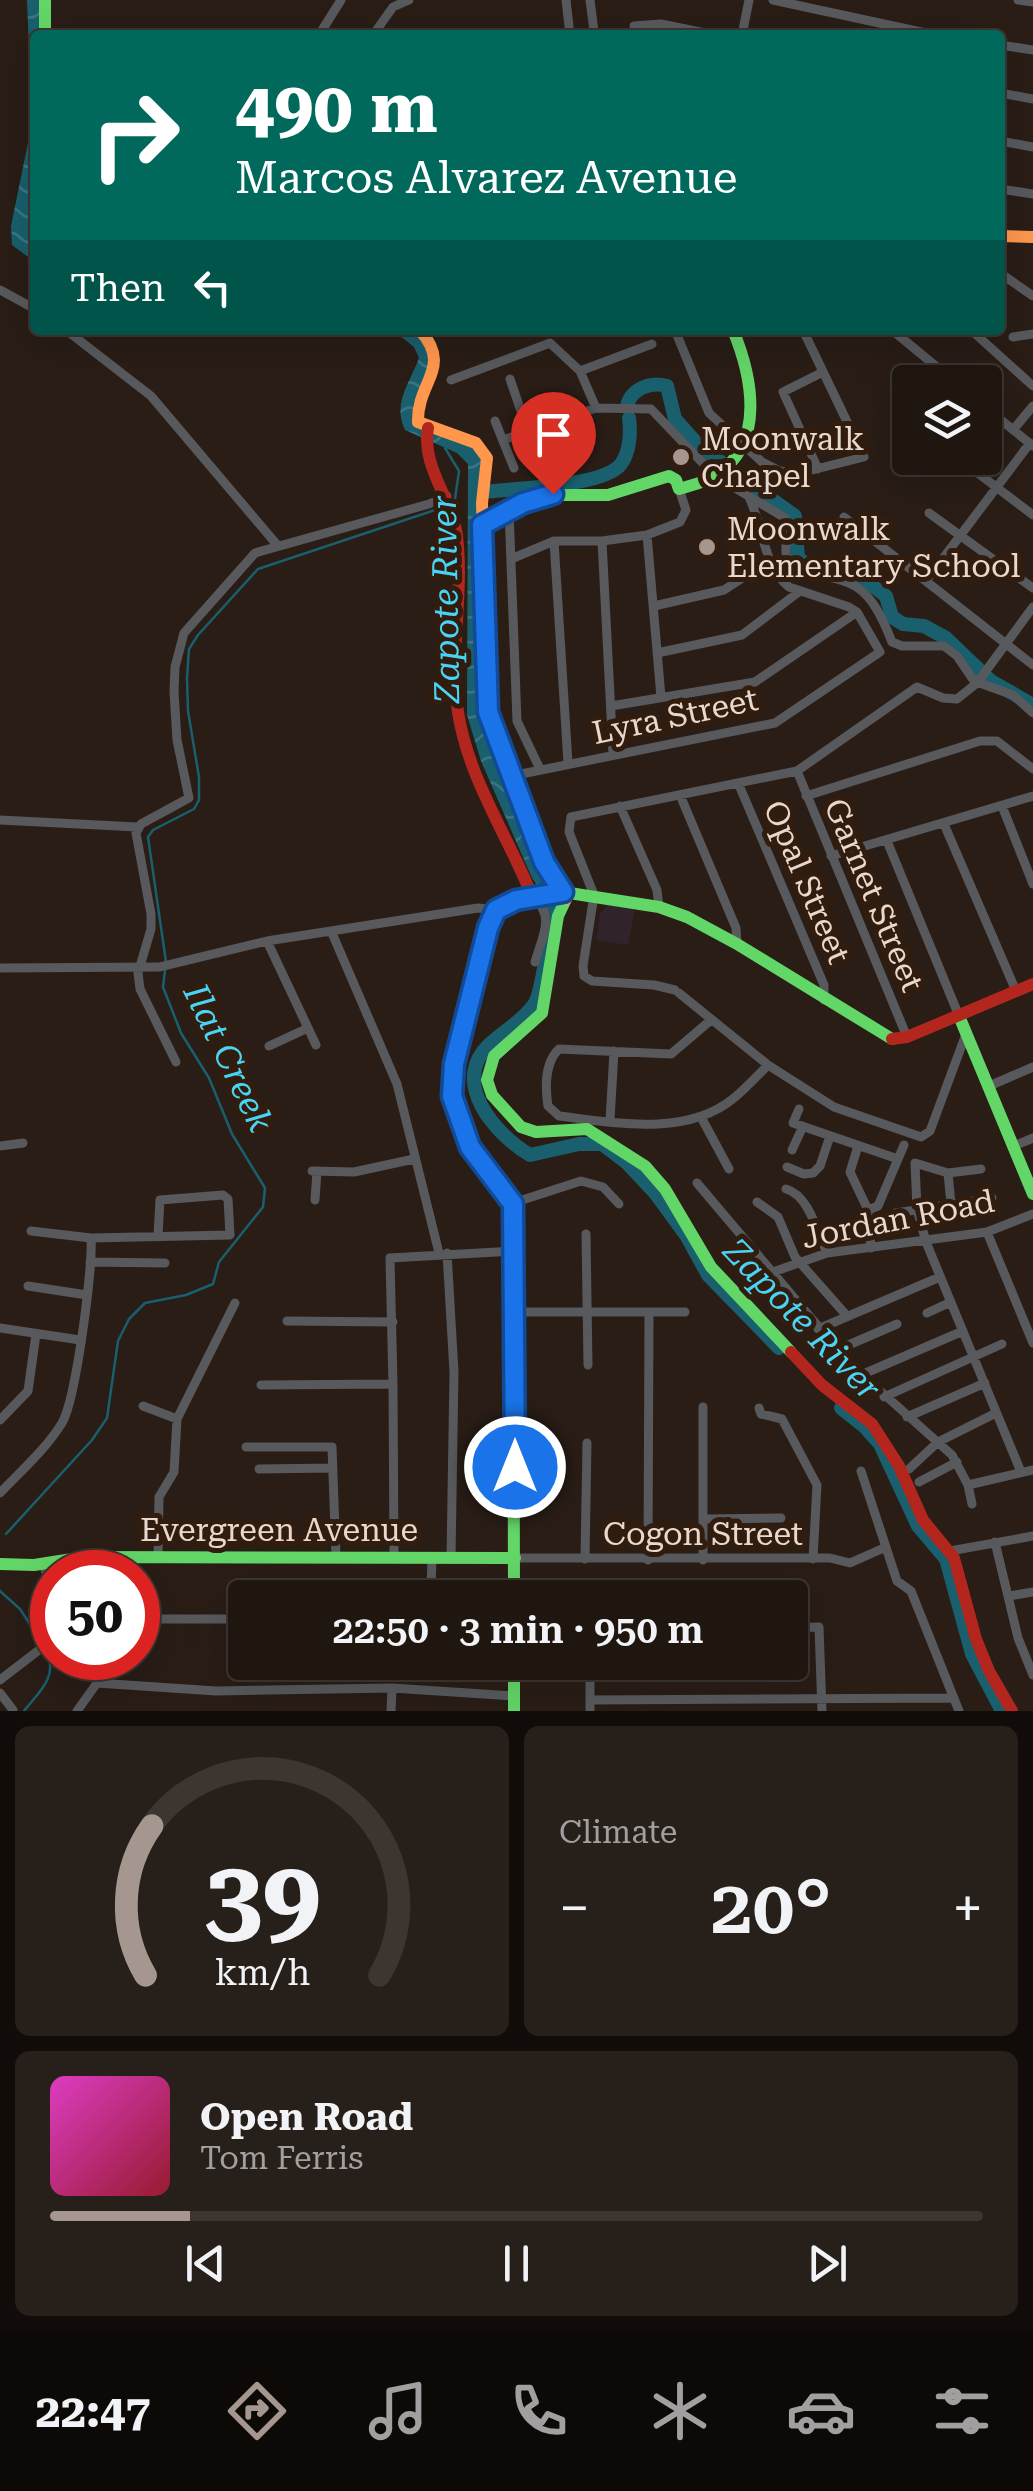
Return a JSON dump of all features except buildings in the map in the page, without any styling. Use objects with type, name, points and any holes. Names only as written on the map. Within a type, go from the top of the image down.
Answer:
[{"type":"main road","points":[[44,30],[45,0]]},
{"type":"main road","points":[[1005,238],[1033,238]]},
{"type":"main road","points":[[425,335],[434,344],[437,362],[417,408],[418,422],[426,433],[426,456],[449,502],[458,613],[456,692],[460,726],[470,756],[549,894],[566,902],[558,916],[542,1013],[494,1056],[487,1080],[492,1095],[521,1127],[536,1132],[586,1129],[645,1166],[660,1182],[711,1267],[822,1385],[872,1424],[899,1466],[923,1520],[950,1551],[980,1652],[1012,1711]]},
{"type":"main road","points":[[482,525],[546,495],[608,495],[665,476],[673,477],[680,489],[718,474],[742,445],[749,422],[750,382],[735,335]]},
{"type":"main road","points":[[426,433],[480,445],[487,458],[482,525],[488,712],[544,862],[549,894]]},
{"type":"main road","points":[[514,1580],[513,1204],[470,1147],[452,1096],[454,1064],[496,910],[516,900],[549,894],[594,895],[659,907],[737,944],[881,1036],[897,1040],[1033,984]]},
{"type":"main road","points":[[959,1016],[1033,1194]]},
{"type":"main road","name":"Evergreen Avenue","points":[[160,1558],[515,1558]]},
{"type":"main road","name":"Evergreen Avenue","points":[[0,1564],[30,1563]]},
{"type":"main road","points":[[514,1680],[514,1711]]},
{"type":"street","points":[[323,30],[341,0]]},
{"type":"street","points":[[376,30],[393,6],[409,0]]},
{"type":"street","points":[[566,0],[569,30]]},
{"type":"street","points":[[590,0],[594,30]]},
{"type":"street","points":[[743,30],[749,0]]},
{"type":"street","points":[[772,0],[913,30]]},
{"type":"street","points":[[1018,0],[1033,2]]},
{"type":"street","points":[[634,26],[661,24],[690,30]]},
{"type":"street","points":[[1005,46],[1033,50]]},
{"type":"street","points":[[1005,94],[1033,99]]},
{"type":"street","points":[[1005,143],[1033,147]]},
{"type":"street","points":[[1005,190],[1033,194]]},
{"type":"street","points":[[1005,277],[1033,296]]},
{"type":"street","points":[[0,290],[30,306]]},
{"type":"street","points":[[1013,337],[1033,334]]},
{"type":"street","points":[[72,335],[151,396],[278,546]]},
{"type":"street","points":[[677,335],[709,413],[762,462],[780,471],[800,473],[864,457],[805,335]]},
{"type":"street","points":[[898,335],[934,365]]},
{"type":"street","points":[[977,335],[1033,386]]},
{"type":"street","points":[[451,380],[550,343],[580,371],[596,408]]},
{"type":"street","points":[[580,371],[652,344]]},
{"type":"street","points":[[818,468],[784,392],[823,372]]},
{"type":"street","points":[[510,379],[542,470]]},
{"type":"street","points":[[1013,430],[1033,406]]},
{"type":"street","points":[[502,440],[596,408],[651,409],[718,474],[784,518],[784,556],[795,574],[835,576],[852,583],[874,603],[892,642],[902,646],[944,646],[977,682],[1013,696],[1033,712]]},
{"type":"street","points":[[495,421],[514,468]]},
{"type":"street","points":[[926,581],[1032,444],[1002,421]]},
{"type":"street","points":[[981,475],[1033,515]]},
{"type":"street","points":[[511,559],[554,541],[602,542],[648,535],[684,519],[686,510],[680,489]]},
{"type":"street","points":[[611,706],[756,682],[857,612],[782,582],[770,560],[758,514],[749,497]]},
{"type":"street","points":[[0,820],[137,827],[188,798],[177,740],[174,692],[182,637],[250,558],[278,546],[429,504],[449,502]]},
{"type":"street","points":[[509,510],[518,720],[540,769]]},
{"type":"street","points":[[929,513],[1033,588]]},
{"type":"street","points":[[844,517],[1033,665]]},
{"type":"street","points":[[648,535],[661,697]]},
{"type":"street","points":[[554,541],[568,763]]},
{"type":"street","points":[[602,542],[613,754]]},
{"type":"street","points":[[654,606],[724,590],[770,560]]},
{"type":"street","points":[[657,653],[742,635],[800,590]]},
{"type":"street","points":[[966,1034],[930,1131],[922,1137],[834,1107],[768,1065],[677,992],[654,985],[592,981],[584,976],[582,966],[594,895],[568,821],[576,814],[797,771],[912,689],[922,687],[943,698],[957,699],[977,682],[1033,607]]},
{"type":"street","name":"Lyra Street","points":[[521,774],[775,723],[880,652],[857,612]]},
{"type":"street","points":[[806,796],[980,741],[997,741],[1033,768]]},
{"type":"street","name":"Garnet Street","points":[[797,771],[907,1037]]},
{"type":"street","name":"Opal Street","points":[[739,785],[824,985],[824,1000]]},
{"type":"street","points":[[680,795],[736,928],[737,944]]},
{"type":"street","points":[[831,856],[1033,796]]},
{"type":"street","points":[[620,806],[658,890],[659,907]]},
{"type":"street","points":[[1002,806],[1033,884]]},
{"type":"street","points":[[944,824],[1016,991]]},
{"type":"street","points":[[137,827],[151,914],[151,929],[139,966],[140,989],[176,1062]]},
{"type":"street","points":[[887,840],[959,1016]]},
{"type":"street","points":[[535,962],[546,914],[542,905],[549,894]]},
{"type":"street","points":[[0,968],[158,967],[267,941],[478,908],[496,910]]},
{"type":"street","points":[[332,933],[393,1073],[443,1253],[454,1372],[451,1558]]},
{"type":"street","points":[[267,941],[316,1045]]},
{"type":"street","points":[[711,1020],[671,1054],[559,1049],[547,1075],[546,1099],[554,1113],[661,1125],[702,1117],[732,1100],[768,1065]]},
{"type":"street","points":[[268,1046],[308,1028]]},
{"type":"street","points":[[610,1120],[614,1051]]},
{"type":"street","points":[[988,1086],[1033,1067]]},
{"type":"street","points":[[798,1109],[793,1123],[898,1159]]},
{"type":"street","points":[[702,1117],[729,1169]]},
{"type":"street","points":[[792,1150],[803,1126]]},
{"type":"street","points":[[787,1167],[804,1174],[814,1173],[830,1136]]},
{"type":"street","points":[[1014,1146],[1033,1138]]},
{"type":"street","points":[[0,1146],[23,1143]]},
{"type":"street","points":[[858,1146],[850,1172],[868,1210],[872,1248]]},
{"type":"street","points":[[868,1210],[878,1206],[904,1146]]},
{"type":"street","points":[[315,1200],[315,1171],[354,1172],[414,1159]]},
{"type":"street","points":[[982,1169],[948,1173],[915,1163],[917,1209],[926,1242],[1021,1472]]},
{"type":"street","points":[[948,1173],[951,1204]]},
{"type":"street","points":[[513,1204],[581,1181],[604,1187],[619,1204]]},
{"type":"street","points":[[697,1182],[818,1330],[860,1375],[956,1462],[968,1485],[972,1504]]},
{"type":"street","points":[[786,1188],[795,1191],[807,1208],[827,1254]]},
{"type":"street","points":[[32,1231],[91,1238],[230,1235],[228,1199],[223,1196],[160,1200],[158,1236]]},
{"type":"street","points":[[896,1213],[992,1198]]},
{"type":"street","points":[[757,1202],[778,1217],[792,1252],[848,1316]]},
{"type":"street","name":"Jordan Road","points":[[774,1272],[827,1254],[987,1232],[1033,1214]]},
{"type":"street","points":[[987,1232],[1033,1343]]},
{"type":"street","points":[[586,1234],[588,1364]]},
{"type":"street","points":[[0,1493],[48,1442],[67,1412],[87,1295],[91,1238]]},
{"type":"street","points":[[394,1558],[390,1258],[515,1251]]},
{"type":"street","points":[[90,1262],[165,1263]]},
{"type":"street","points":[[818,1330],[940,1277]]},
{"type":"street","points":[[28,1286],[87,1295]]},
{"type":"street","points":[[926,1313],[951,1302]]},
{"type":"street","points":[[158,1550],[159,1497],[174,1472],[177,1419],[235,1303]]},
{"type":"street","points":[[515,1312],[686,1312]]},
{"type":"street","points":[[648,1560],[649,1312]]},
{"type":"street","points":[[288,1321],[393,1322]]},
{"type":"street","points":[[837,1350],[897,1324]]},
{"type":"street","points":[[0,1328],[80,1340]]},
{"type":"street","points":[[860,1375],[964,1331]]},
{"type":"street","points":[[0,1420],[28,1391],[36,1334]]},
{"type":"street","points":[[884,1397],[1002,1344]]},
{"type":"street","points":[[907,1417],[985,1383]]},
{"type":"street","points":[[262,1385],[393,1384]]},
{"type":"street","points":[[143,1406],[177,1419]]},
{"type":"street","points":[[703,1407],[703,1560]]},
{"type":"street","points":[[759,1408],[762,1414],[782,1419],[816,1480],[814,1559]]},
{"type":"street","points":[[910,1470],[938,1442],[996,1412]]},
{"type":"street","points":[[585,1559],[587,1443]]},
{"type":"street","points":[[246,1447],[332,1447],[336,1557]]},
{"type":"street","points":[[918,1482],[956,1462]]},
{"type":"street","points":[[260,1469],[333,1468]]},
{"type":"street","points":[[968,1485],[1033,1470]]},
{"type":"street","points":[[860,1471],[897,1580],[911,1591],[958,1711]]},
{"type":"street","points":[[703,1519],[781,1518]]},
{"type":"street","points":[[950,1551],[1033,1536]]},
{"type":"street","points":[[995,1542],[1018,1638],[1033,1675]]},
{"type":"street","name":"Cogon Street","points":[[515,1558],[835,1559],[850,1564],[886,1547]]},
{"type":"street","points":[[432,1558],[432,1580]]},
{"type":"street","points":[[1008,1596],[1033,1592]]},
{"type":"street","points":[[160,1619],[228,1618]]},
{"type":"street","points":[[808,1627],[819,1627],[822,1711]]},
{"type":"street","points":[[0,1680],[30,1657]]},
{"type":"street","points":[[590,1680],[590,1706],[954,1698]]},
{"type":"street","points":[[78,1711],[97,1682],[216,1691],[392,1688],[514,1696]]},
{"type":"street","points":[[391,1711],[392,1688]]},
{"type":"street","points":[[0,1692],[13,1710]]},
{"type":"shaded area","points":[[607,905],[635,909],[628,945],[596,940],[600,914]]},
{"type":"water","points":[[27,0],[43,0],[42,30],[30,30],[30,74]]},
{"type":"water","points":[[30,133],[30,258],[12,245],[11,226]]},
{"type":"water","points":[[399,335],[417,335],[431,362],[416,419],[484,454],[482,705],[552,886],[539,888],[532,878],[481,761],[467,715],[468,464],[457,453],[405,430],[400,411],[419,358],[414,347]]},
{"type":"waterway","points":[[627,406],[642,388],[667,386],[675,419],[700,447],[795,516],[798,558],[813,569],[862,578],[886,596],[892,617],[903,624],[924,626],[946,638],[991,681],[1033,705]]},
{"type":"waterway","points":[[475,493],[553,486],[611,472],[626,454],[629,418]]},
{"type":"waterway","name":"Ilat Creek","points":[[445,448],[459,471],[455,499]]},
{"type":"waterway","name":"Ilat Creek","points":[[166,962],[148,837],[153,830],[194,809],[199,800],[188,711],[189,649],[258,569],[444,507]]},
{"type":"waterway","name":"Zapote River","points":[[545,883],[552,901],[552,920],[537,997],[525,1015],[490,1044],[479,1059],[474,1074],[475,1090],[482,1106],[503,1134],[530,1155],[579,1144],[602,1144],[627,1163],[686,1235],[708,1275],[779,1348]]},
{"type":"waterway","name":"Ilat Creek","points":[[6,1534],[92,1440],[107,1418],[118,1341],[129,1319],[145,1303],[186,1295],[213,1284],[219,1262],[263,1207],[265,1188],[232,1134],[209,1078],[181,1033],[163,987],[165,970]]},
{"type":"waterway","name":"Zapote River","points":[[841,1408],[880,1444],[918,1526],[946,1559],[972,1654],[1002,1711]]},
{"type":"waterway","name":"Ilat Creek","points":[[0,1591],[30,1624]]},
{"type":"waterway","name":"Ilat Creek","points":[[24,1711],[47,1680]]},
{"type":"traffic: fast","points":[[45,0],[45,30]]},
{"type":"traffic: fast","points":[[482,525],[546,495],[608,495],[669,476],[676,480],[679,489],[716,475],[732,461],[748,427],[749,388],[735,335]]},
{"type":"traffic: fast","points":[[514,1580],[513,1203],[470,1147],[455,1111],[451,1080],[496,910],[516,900],[563,892],[659,907],[737,944],[892,1039]]},
{"type":"traffic: fast","points":[[566,899],[558,916],[542,1013],[494,1056],[487,1080],[492,1095],[521,1127],[536,1132],[587,1129],[645,1166],[665,1189],[711,1267],[791,1352]]},
{"type":"traffic: fast","points":[[959,1016],[1033,1194]]},
{"type":"traffic: fast","points":[[0,1564],[34,1565],[85,1557],[515,1558]]},
{"type":"traffic: fast","points":[[514,1680],[514,1711]]},
{"type":"traffic: slow","points":[[1005,236],[1033,237]]},
{"type":"traffic: slow","points":[[423,335],[434,365],[418,422],[476,443],[487,458],[482,503],[488,712],[544,862],[566,899]]},
{"type":"traffic: jam","points":[[428,428],[429,456],[457,536],[456,690],[463,736],[479,783],[532,896]]},
{"type":"traffic: jam","points":[[892,1039],[907,1037],[1033,984]]},
{"type":"traffic: jam","points":[[791,1352],[822,1385],[872,1424],[899,1466],[923,1520],[954,1558],[976,1639],[1012,1711]]},
{"type":"place","name":"Moonwalk Chapel","points":[[681,457]]},
{"type":"place","name":"Moonwalk Elementary School","points":[[707,547]]},
{"type":"route","points":[[515,1467],[513,1204],[470,1147],[455,1110],[451,1080],[491,918],[504,904],[563,892],[544,862],[501,755],[486,697],[482,525],[523,503],[553,494]]}]
